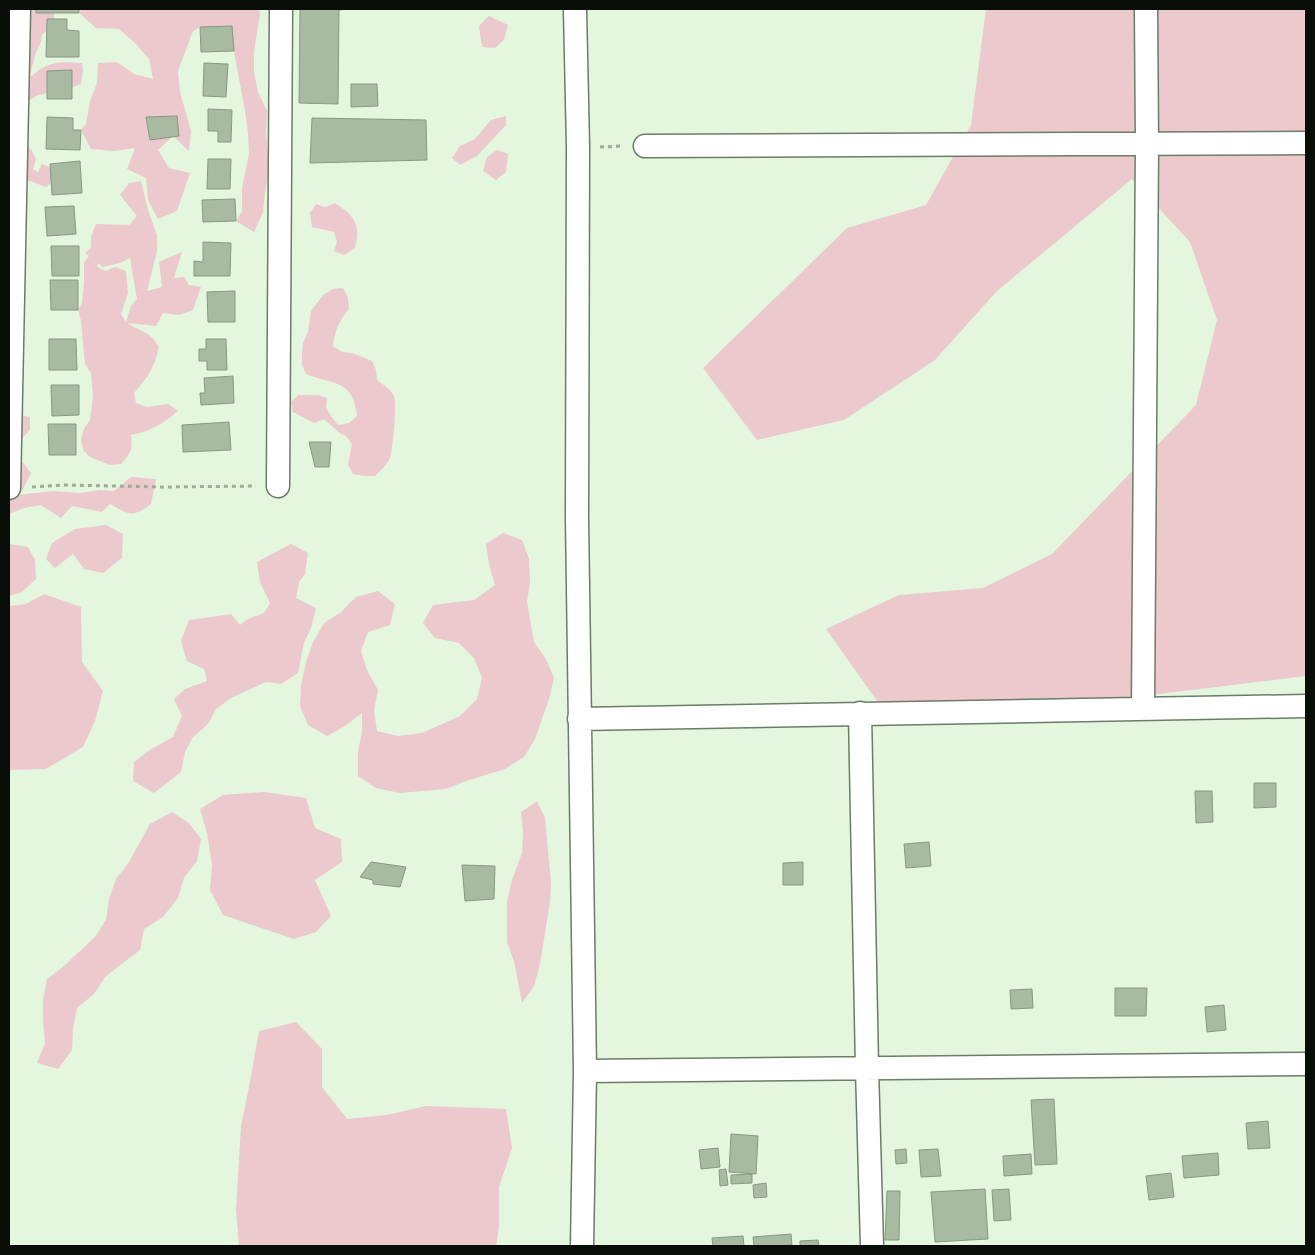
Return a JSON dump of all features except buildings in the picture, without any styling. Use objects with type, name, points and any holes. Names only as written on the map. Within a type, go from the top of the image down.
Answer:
[{"type":"street","points":[[9,488],[19,9]]},
{"type":"street","points":[[278,486],[281,9]]},
{"type":"street","points":[[575,9],[578,147],[577,518],[585,1071],[582,1246]]},
{"type":"street","points":[[1143,708],[1147,144],[1146,9]]},
{"type":"street","points":[[645,146],[1306,143]]},
{"type":"street","points":[[579,719],[1306,706]]},
{"type":"street","points":[[860,714],[872,1246]]},
{"type":"street","points":[[585,1071],[1306,1064]]},
{"type":"path","points":[[578,147],[645,146]]},
{"type":"path","points":[[9,488],[64,485],[164,487],[278,486]]},
{"type":"shaded area","points":[[9,9],[54,9],[54,24],[42,35],[30,77],[49,65],[65,62],[82,63],[81,84],[63,91],[38,95],[16,108]]},
{"type":"shaded area","points":[[82,9],[259,9],[254,52],[254,72],[258,92],[267,111],[266,131],[269,172],[263,212],[254,232],[236,221],[242,211],[242,188],[249,154],[245,111],[233,46],[200,27],[193,31],[178,71],[180,92],[191,131],[189,151],[173,136],[158,150],[169,168],[190,173],[177,211],[158,219],[148,200],[146,178],[127,169],[135,148],[114,151],[91,149],[81,130],[86,124],[90,101],[97,83],[98,63],[117,62],[134,74],[153,79],[149,59],[119,29],[96,28],[79,13]]},
{"type":"shaded area","points":[[986,9],[1306,9],[1306,676],[978,716],[877,701],[826,629],[899,595],[983,588],[1052,554],[1196,405],[1217,320],[1190,242],[1132,179],[997,291],[935,360],[844,420],[757,440],[703,368],[847,228],[926,205],[971,125]]},
{"type":"shaded area","points":[[489,16],[508,25],[504,40],[495,48],[482,47],[479,26]]},
{"type":"shaded area","points":[[506,116],[506,125],[477,156],[460,165],[452,158],[460,146],[475,139],[491,120]]},
{"type":"shaded area","points":[[9,143],[31,149],[36,159],[33,169],[38,172],[42,164],[54,169],[56,179],[46,187],[30,181],[13,180]]},
{"type":"shaded area","points":[[497,150],[508,154],[506,172],[496,180],[483,171],[487,157]]},
{"type":"shaded area","points":[[141,181],[148,210],[157,235],[157,251],[147,291],[162,287],[159,262],[182,252],[174,278],[184,277],[189,285],[201,287],[193,310],[179,315],[163,313],[156,326],[128,323],[148,334],[159,347],[150,372],[134,393],[136,403],[147,407],[168,404],[178,411],[156,426],[131,435],[132,444],[127,457],[121,464],[110,465],[90,457],[83,450],[81,439],[84,429],[90,420],[93,396],[91,373],[85,364],[81,321],[78,310],[82,303],[84,262],[89,256],[85,253],[91,248],[91,237],[96,224],[129,225],[137,216],[120,195],[129,183]],"holes":[[[130,258],[137,299],[131,306],[126,322],[121,314],[128,293],[126,271],[115,267],[106,271],[97,267],[98,263],[103,267],[120,263]]]},
{"type":"shaded area","points":[[335,203],[352,217],[357,227],[355,248],[344,255],[334,251],[337,242],[334,232],[312,227],[310,213],[316,204],[325,207]]},
{"type":"shaded area","points":[[343,288],[348,298],[349,309],[338,326],[333,346],[342,352],[352,353],[372,361],[376,370],[377,380],[393,393],[395,401],[390,458],[375,476],[353,474],[348,465],[352,444],[345,435],[341,434],[324,419],[314,423],[293,412],[291,402],[298,395],[318,395],[327,398],[326,408],[338,425],[349,423],[357,416],[355,404],[346,389],[341,385],[306,374],[302,365],[303,343],[308,332],[311,311],[323,295],[333,289]]},
{"type":"shaded area","points":[[9,412],[30,417],[30,430],[17,443],[17,455],[31,473],[22,491],[17,495],[53,491],[80,493],[100,490],[114,491],[131,477],[156,479],[151,504],[135,513],[127,513],[110,504],[102,512],[72,506],[61,518],[41,505],[24,508],[9,514]]},
{"type":"shaded area","points":[[106,525],[123,534],[122,558],[103,573],[84,569],[73,554],[55,568],[46,559],[52,543],[75,529]]},
{"type":"shaded area","points":[[503,533],[522,540],[529,559],[530,582],[527,602],[534,642],[546,659],[554,678],[535,739],[524,757],[505,769],[446,789],[400,793],[376,788],[358,776],[358,751],[362,732],[362,713],[345,726],[327,736],[308,725],[300,706],[301,685],[313,642],[324,623],[341,612],[356,597],[378,591],[395,604],[390,625],[368,632],[361,651],[367,670],[378,690],[374,710],[377,731],[398,736],[422,733],[460,716],[477,699],[482,678],[474,658],[459,643],[435,638],[423,623],[433,605],[474,600],[495,585],[486,544]]},
{"type":"shaded area","points":[[9,544],[28,547],[35,560],[36,579],[22,592],[9,596]]},
{"type":"shaded area","points":[[291,544],[308,553],[305,574],[299,582],[296,598],[316,608],[311,628],[304,643],[298,673],[281,684],[266,682],[231,698],[216,709],[208,724],[193,737],[185,752],[181,772],[154,793],[133,781],[134,762],[148,751],[173,737],[182,716],[174,699],[185,689],[207,681],[204,669],[187,661],[181,641],[189,620],[231,614],[240,625],[248,619],[264,613],[270,603],[260,582],[257,562]]},
{"type":"shaded area","points":[[44,594],[81,607],[82,662],[103,691],[95,721],[83,747],[46,769],[9,770],[9,606],[26,604]]},
{"type":"shaded area","points":[[264,792],[306,798],[315,828],[341,839],[342,862],[315,880],[331,916],[316,932],[294,939],[223,915],[210,890],[212,865],[207,833],[200,809],[223,795]]},
{"type":"shaded area","points":[[537,801],[545,818],[551,882],[550,902],[540,964],[534,986],[522,1003],[514,961],[507,942],[507,902],[512,880],[522,853],[521,812]]},
{"type":"shaded area","points":[[172,812],[189,823],[201,839],[197,861],[184,878],[178,898],[163,917],[144,929],[140,950],[106,976],[94,994],[77,1008],[72,1050],[58,1069],[37,1063],[45,1043],[43,1000],[47,979],[95,937],[106,920],[109,899],[116,879],[129,862],[150,824]]},
{"type":"shaded area","points":[[296,1022],[322,1049],[322,1087],[347,1119],[387,1115],[426,1106],[506,1109],[512,1148],[499,1187],[499,1227],[496,1246],[239,1246],[236,1210],[241,1126],[259,1031]]}]
